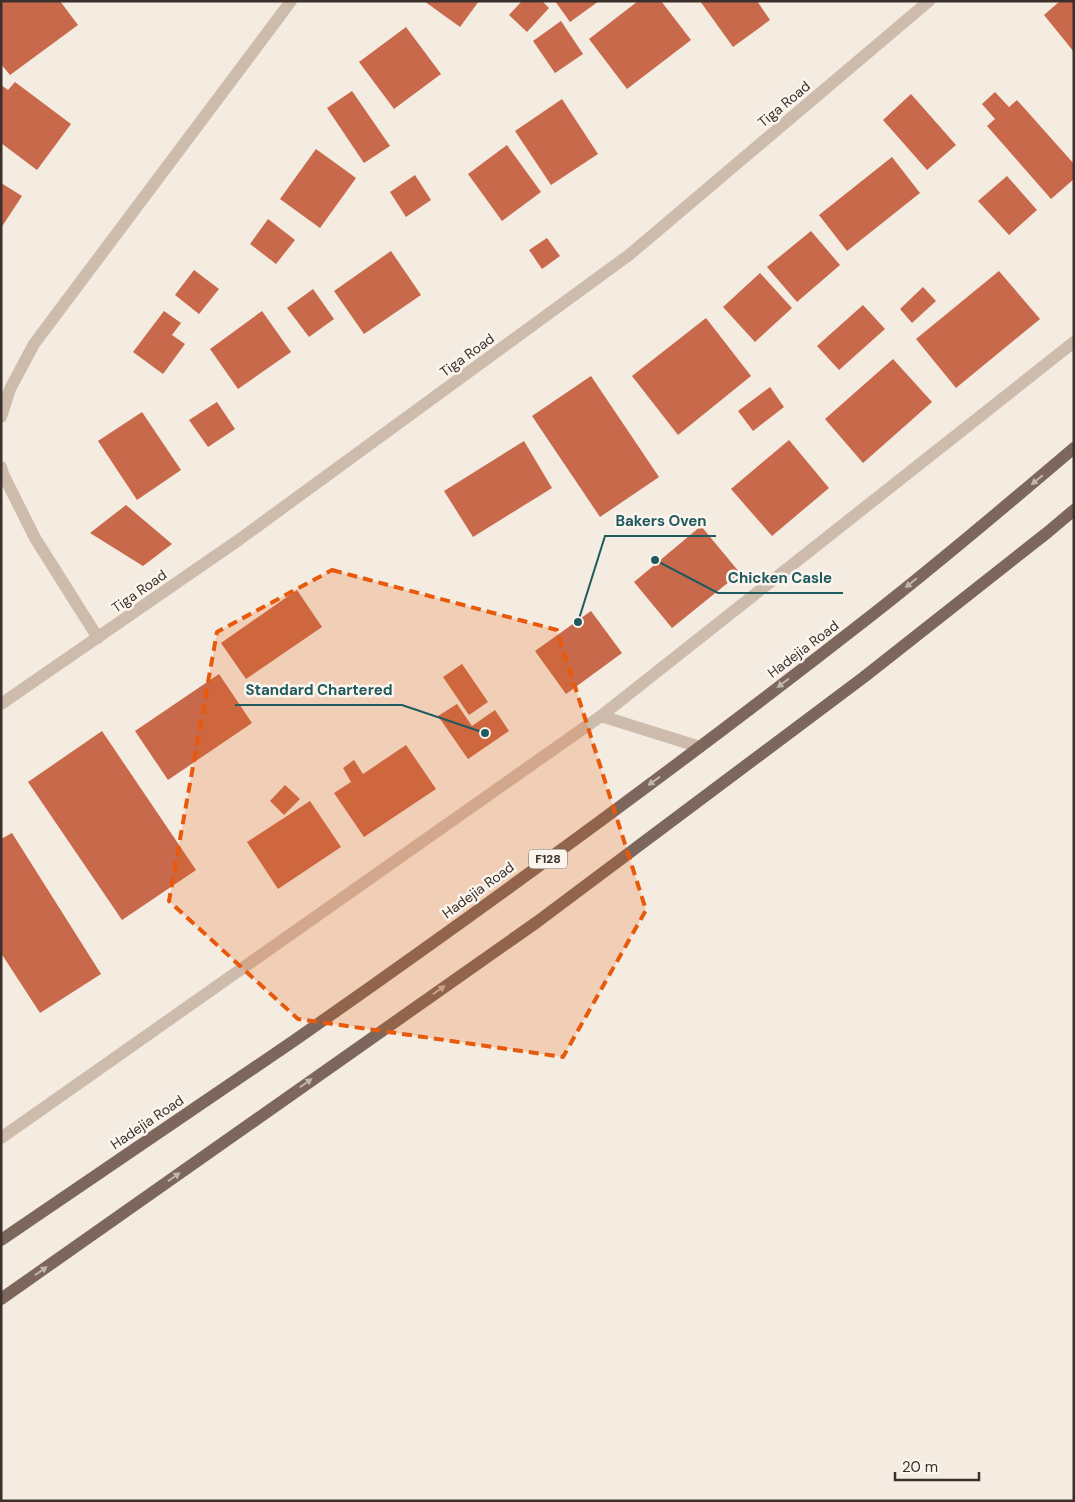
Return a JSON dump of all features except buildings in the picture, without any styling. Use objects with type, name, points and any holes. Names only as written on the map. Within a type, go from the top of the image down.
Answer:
[{"type":"main road","name":"Hadejia Road","points":[[1,1240],[296,1039],[700,747],[874,614],[1074,448]]},
{"type":"main road","points":[[1,1299],[552,910],[864,677],[1074,510]]},
{"type":"street","points":[[1,417],[10,389],[34,344],[291,1]]},
{"type":"street","name":"Tiga Road","points":[[1,704],[248,534],[629,255],[929,1]]},
{"type":"street","points":[[1,1138],[601,716],[1074,342]]},
{"type":"street","points":[[1,467],[34,538],[98,638]]},
{"type":"street","points":[[601,716],[700,747]]},
{"type":"highlighted area","points":[[332,570],[557,630],[646,910],[563,1057],[298,1019],[169,901],[217,632]]},
{"type":"place","name":"Chicken Casle","points":[[655,560]]},
{"type":"place","name":"Bakers Oven","points":[[578,622]]},
{"type":"place","name":"Standard Chartered","points":[[485,733]]}]
